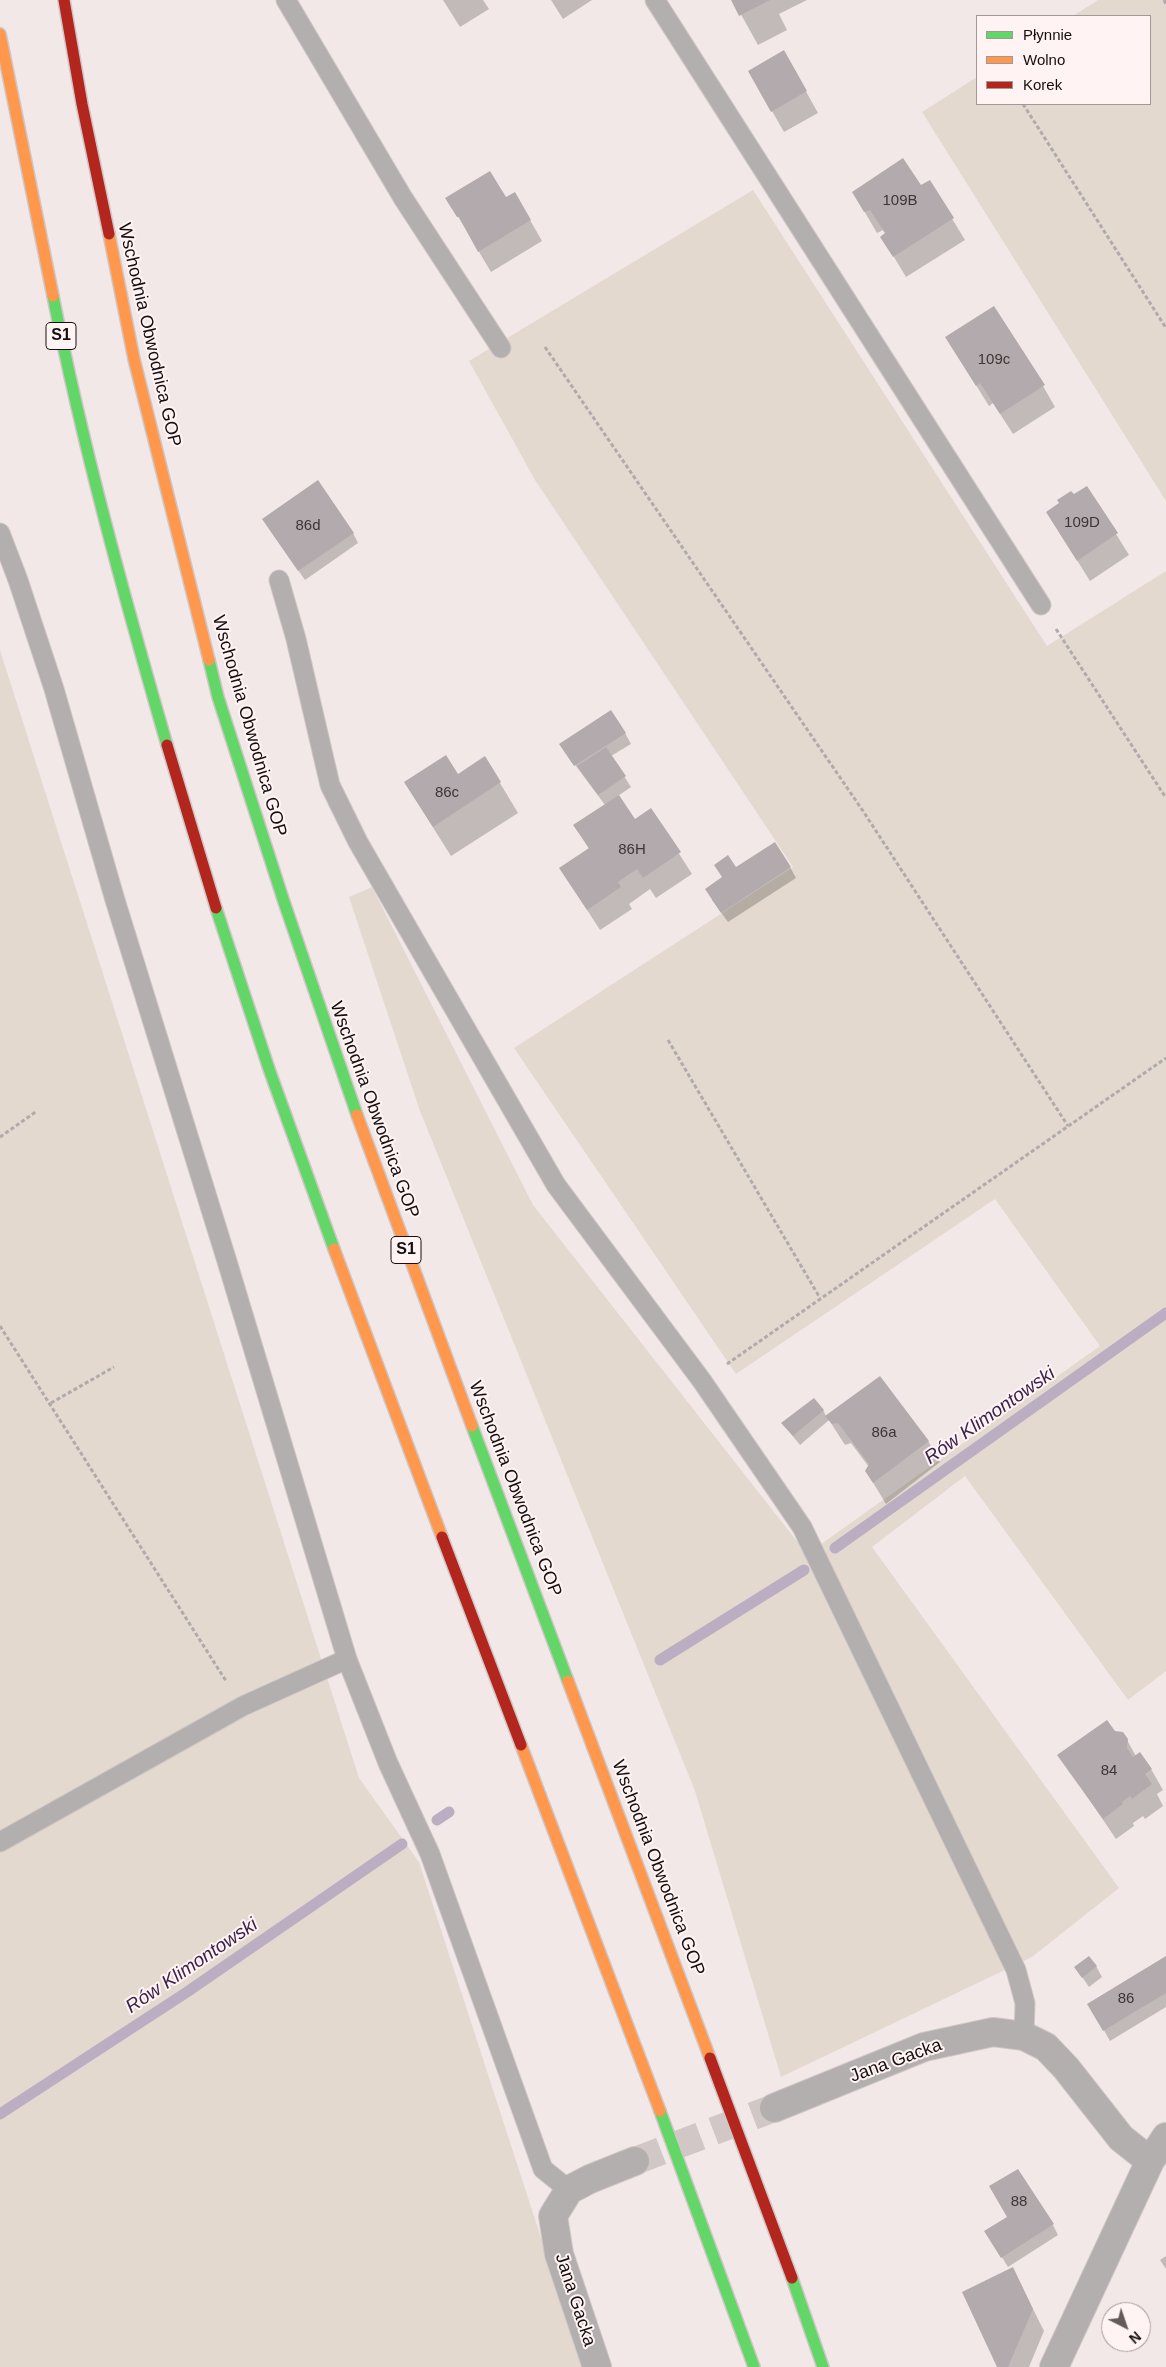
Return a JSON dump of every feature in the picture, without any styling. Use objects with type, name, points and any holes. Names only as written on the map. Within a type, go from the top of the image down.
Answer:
[{"type":"highway","name":"Wschodnia Obwodnica GOP","points":[[64,0],[82,104],[134,359],[218,697],[329,1038],[404,1246],[758,2182],[823,2367]]},
{"type":"highway","name":"S1","points":[[0,34],[70,381],[135,634],[200,859],[269,1069],[366,1337],[672,2144],[754,2367]]},
{"type":"street","name":"Jana Gacka","points":[[774,2108],[924,2047],[992,2032],[1024,2036],[1046,2047],[1066,2068],[1121,2138],[1150,2161]]},
{"type":"street","points":[[1054,2367],[1150,2161],[1166,2137]]},
{"type":"street","points":[[569,2190],[590,2179],[636,2161]]},
{"type":"street","name":"Jana Gacka","points":[[569,2190],[553,2216],[559,2254],[598,2367]]},
{"type":"lane","points":[[286,0],[403,198],[501,348]]},
{"type":"lane","points":[[655,0],[1041,606]]},
{"type":"lane","points":[[0,533],[18,580],[54,690],[115,900],[347,1659],[388,1763],[430,1854],[543,2169],[569,2190]]},
{"type":"lane","points":[[279,580],[296,639],[330,785],[358,842],[556,1185],[702,1381],[802,1527],[1016,1970],[1025,2003],[1024,2036]]},
{"type":"lane","points":[[0,1842],[243,1706],[347,1659]]},
{"type":"path","points":[[1164,0],[1166,4]]},
{"type":"path","points":[[1024,105],[1166,328]]},
{"type":"path","points":[[546,347],[864,811],[1068,1126]]},
{"type":"path","points":[[1041,606],[1166,798]]},
{"type":"path","points":[[668,1040],[820,1298]]},
{"type":"path","points":[[702,1381],[1166,1058]]},
{"type":"path","points":[[0,1137],[38,1111]]},
{"type":"path","points":[[0,1326],[243,1706]]},
{"type":"path","points":[[51,1403],[114,1367]]},
{"type":"shaded area","points":[[1098,0],[1166,0],[1166,501],[922,112],[976,78],[976,105],[1151,105],[1151,15],[1075,15]]},
{"type":"shaded area","points":[[753,190],[1047,646],[1166,571],[1166,1671],[1128,1700],[965,1476],[872,1547],[1119,1888],[1032,1957],[781,2077],[695,1791],[420,1111],[349,897],[372,887],[533,1205],[807,1554],[1100,1346],[995,1199],[736,1374],[514,1048],[793,867],[535,480],[469,361]]},
{"type":"shaded area","points":[[0,650],[359,1778],[419,1862],[583,2367],[0,2367]]},
{"type":"building","points":[[731,0],[770,0],[739,16]]},
{"type":"building","points":[[784,50],[807,91],[771,112],[748,71]]},
{"type":"building","points":[[903,158],[921,185],[930,180],[954,218],[893,257],[880,237],[885,233],[870,210],[864,212],[852,192]]},
{"type":"building","points":[[490,171],[506,197],[515,192],[531,220],[478,252],[459,217],[457,217],[445,198]]},
{"type":"building","points":[[994,306],[1045,385],[1000,414],[980,383],[976,386],[945,337]]},
{"type":"building","points":[[318,480],[354,533],[298,571],[262,519]]},
{"type":"building","points":[[1087,486],[1118,533],[1077,561],[1046,512],[1059,503],[1057,500],[1071,491],[1074,494]]},
{"type":"building","points":[[611,710],[626,733],[574,766],[559,744]]},
{"type":"building","points":[[606,747],[626,776],[598,795],[577,766]]},
{"type":"building","points":[[446,755],[458,774],[485,756],[501,782],[433,827],[404,782]]},
{"type":"building","points":[[619,795],[635,819],[651,808],[681,852],[643,878],[637,869],[618,882],[621,887],[587,910],[559,868],[589,848],[573,825]]},
{"type":"building","points":[[775,842],[791,867],[721,913],[705,889],[722,877],[714,865],[728,855],[736,867]]},
{"type":"building","points":[[880,1376],[929,1441],[873,1483],[865,1471],[869,1464],[838,1423],[832,1424],[825,1416]]},
{"type":"building","points":[[814,1398],[824,1410],[793,1436],[781,1423]]},
{"type":"building","points":[[1107,1720],[1115,1731],[1123,1732],[1128,1739],[1127,1748],[1133,1757],[1140,1752],[1152,1769],[1145,1774],[1152,1784],[1132,1799],[1130,1796],[1122,1802],[1123,1804],[1103,1819],[1057,1755]]},
{"type":"building","points":[[1089,1956],[1097,1966],[1082,1978],[1074,1967]]},
{"type":"building","points":[[1166,1956],[1166,1993],[1103,2031],[1087,2004]]},
{"type":"building","points":[[1018,2169],[1054,2224],[1001,2258],[984,2231],[1007,2217],[989,2186]]},
{"type":"building","points":[[1013,2267],[1033,2309],[1008,2367],[997,2367],[962,2292]]},
{"type":"waterway","name":"Rów Klimontowski","points":[[835,1548],[1166,1313]]},
{"type":"waterway","name":"Rów Klimontowski","points":[[660,1660],[804,1570]]},
{"type":"waterway","name":"Rów Klimontowski","points":[[437,1820],[449,1812]]},
{"type":"waterway","name":"Rów Klimontowski","points":[[0,2114],[187,1992],[402,1844]]},
{"type":"tunnel","points":[[635,2161],[774,2108]]},
{"type":"traffic: fast","points":[[53,296],[77,409],[105,521],[167,745]]},
{"type":"traffic: fast","points":[[209,660],[218,697],[284,902],[357,1115]]},
{"type":"traffic: fast","points":[[216,908],[269,1069],[334,1249]]},
{"type":"traffic: fast","points":[[472,1426],[568,1681]]},
{"type":"traffic: fast","points":[[660,2111],[754,2367]]},
{"type":"traffic: fast","points":[[792,2278],[823,2367]]},
{"type":"traffic: slow","points":[[0,34],[53,296]]},
{"type":"traffic: slow","points":[[109,234],[134,359],[209,660]]},
{"type":"traffic: slow","points":[[357,1115],[472,1426]]},
{"type":"traffic: slow","points":[[334,1249],[442,1537]]},
{"type":"traffic: slow","points":[[568,1681],[710,2058]]},
{"type":"traffic: slow","points":[[521,1745],[660,2111]]},
{"type":"traffic: jam","points":[[64,0],[82,104],[109,234]]},
{"type":"traffic: jam","points":[[167,745],[216,908]]},
{"type":"traffic: jam","points":[[442,1537],[521,1745]]},
{"type":"traffic: jam","points":[[710,2058],[792,2278]]}]
